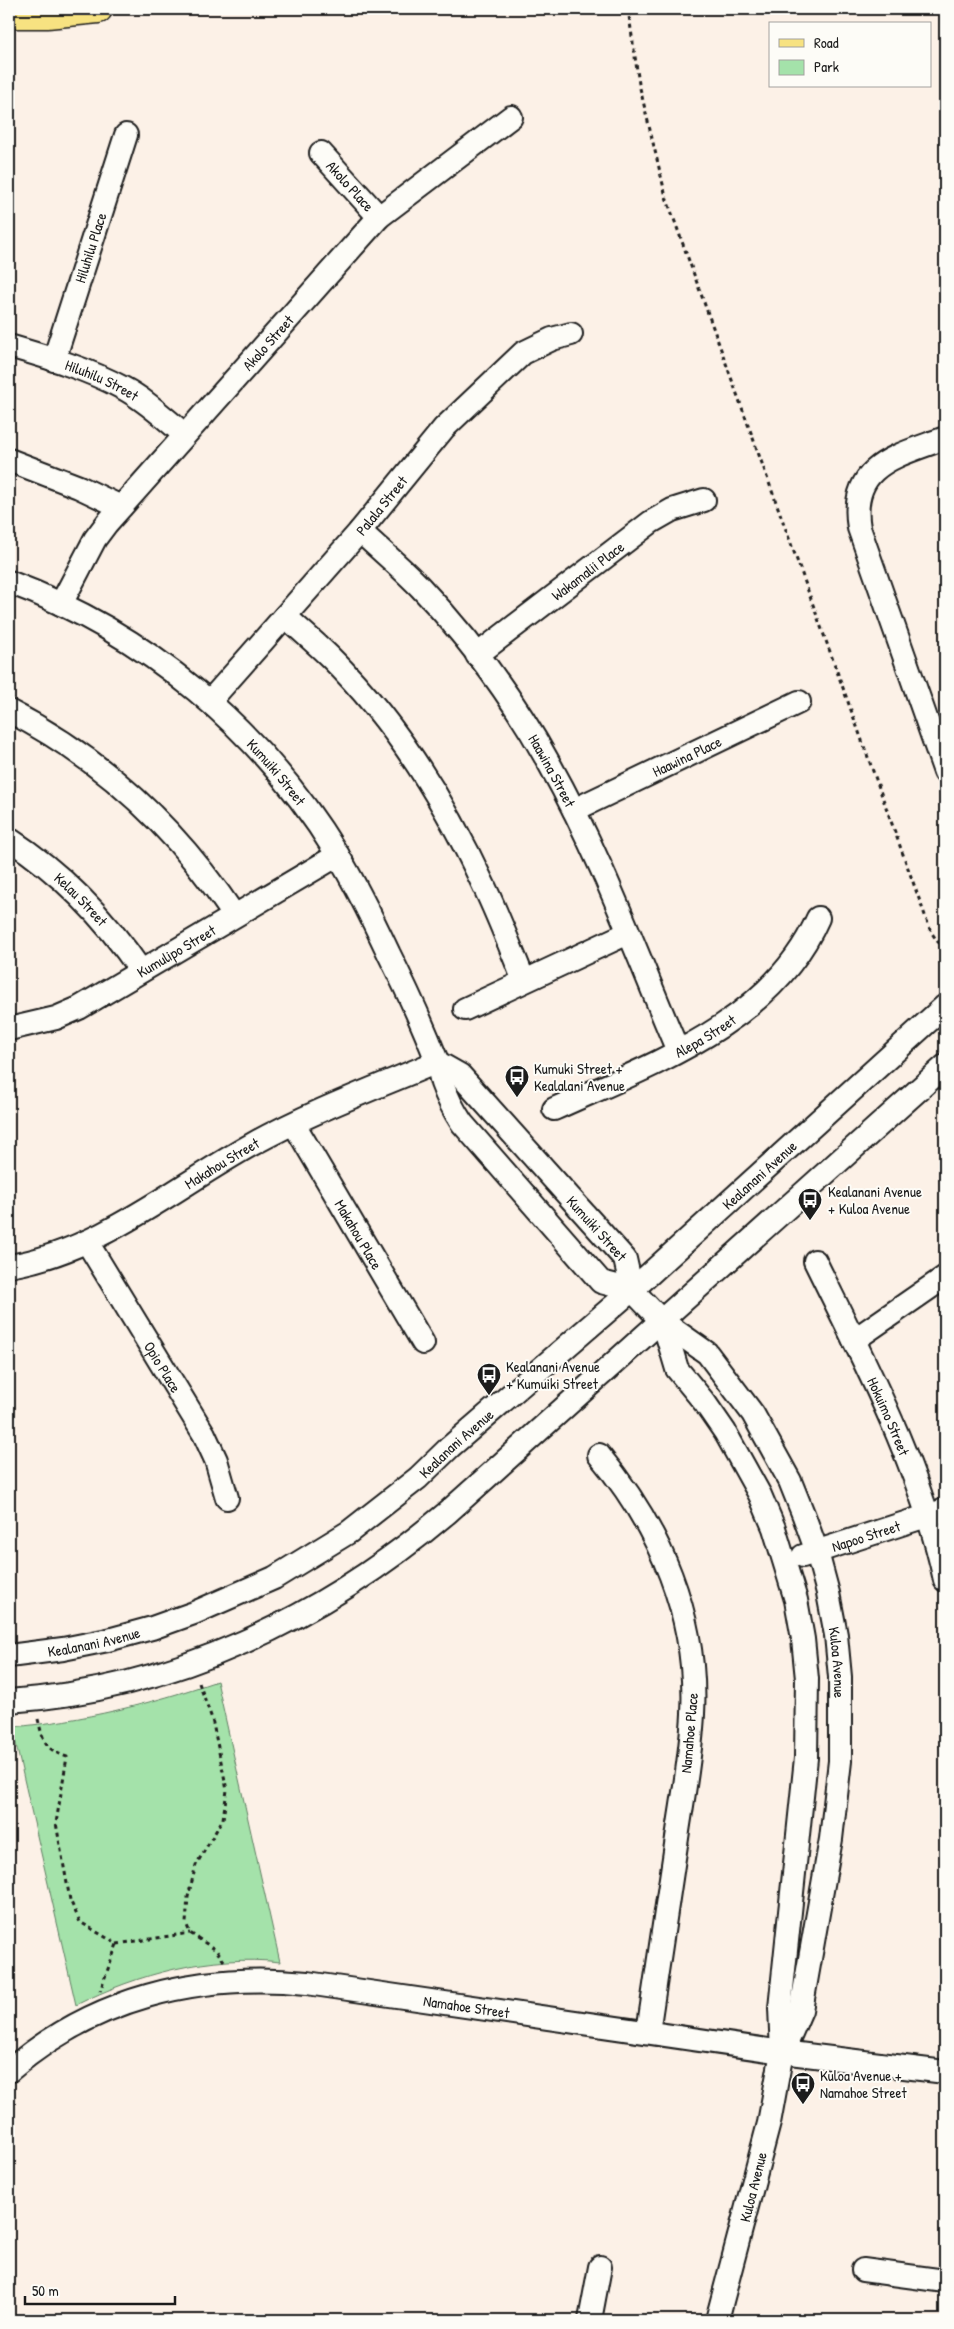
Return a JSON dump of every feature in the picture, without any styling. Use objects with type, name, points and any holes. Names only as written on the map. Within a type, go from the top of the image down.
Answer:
[{"type":"main road","points":[[9,14],[47,14],[98,9]]},
{"type":"street","name":"Akolo Street","points":[[61,604],[95,539],[121,507],[184,434],[379,218],[511,117]]},
{"type":"street","name":"Hiluhilu Place","points":[[54,360],[126,135]]},
{"type":"street","name":"Akolo Place","points":[[321,153],[379,218]]},
{"type":"street","name":"Palala Street","points":[[210,701],[360,531],[444,428],[512,361],[534,346],[571,334]]},
{"type":"street","name":"Hiluhilu Street","points":[[9,346],[54,360],[123,388],[154,408],[184,434]]},
{"type":"street","points":[[945,438],[885,460],[868,476],[860,493],[856,509],[858,528],[945,772]]},
{"type":"street","points":[[9,460],[79,487],[121,507]]},
{"type":"street","name":"Wakamalii Place","points":[[477,655],[651,522],[672,510],[704,500]]},
{"type":"street","name":"Haawina Street","points":[[360,531],[420,587],[477,655],[528,728],[574,810],[678,1051]]},
{"type":"street","name":"Kumuiki Street","points":[[9,582],[61,604],[114,631],[151,654],[210,701],[250,740],[306,807],[338,855],[390,954],[437,1062],[450,1102],[462,1123],[601,1282],[632,1290],[625,1259],[460,1074],[437,1062]]},
{"type":"street","points":[[285,616],[331,657],[399,741],[423,776],[445,812],[484,887],[524,981]]},
{"type":"street","name":"Haawina Place","points":[[574,810],[799,702]]},
{"type":"street","points":[[9,711],[72,746],[134,795],[188,852],[234,915]]},
{"type":"street","name":"Kelau Street","points":[[9,839],[53,870],[78,892],[101,917],[141,972]]},
{"type":"street","name":"Kumulipo Street","points":[[9,1029],[48,1020],[79,1008],[338,855]]},
{"type":"street","name":"Alepa Street","points":[[554,1109],[678,1051],[712,1033],[743,1011],[791,964],[804,945],[818,918]]},
{"type":"street","points":[[465,1009],[628,933]]},
{"type":"street","name":"Kealanani Avenue","points":[[9,1656],[63,1649],[152,1628],[234,1597],[312,1556],[349,1532],[384,1506],[632,1290],[945,1006]]},
{"type":"street","name":"Makahou Street","points":[[9,1266],[49,1257],[87,1242],[115,1228],[251,1144],[331,1106],[437,1062]]},
{"type":"street","points":[[9,1702],[118,1684],[192,1662],[253,1639],[295,1618],[375,1570],[448,1512],[480,1481],[663,1322],[945,1066]]},
{"type":"street","name":"Makahou Place","points":[[294,1124],[423,1343]]},
{"type":"street","name":"Opio Place","points":[[87,1242],[204,1434],[216,1460],[226,1498]]},
{"type":"street","name":"Hokuimo Street","points":[[815,1261],[854,1340],[904,1452],[936,1513],[945,1580]]},
{"type":"street","points":[[854,1340],[945,1277]]},
{"type":"street","name":"Kuloa Avenue","points":[[632,1290],[663,1322],[707,1353],[753,1414],[790,1481],[817,1552],[836,1635],[840,1677],[840,1761],[828,1862],[801,2010],[782,2052],[760,2160],[717,2320]]},
{"type":"street","name":"Kuloa Avenue","points":[[663,1322],[677,1369],[705,1403],[744,1463],[760,1495],[786,1562],[803,1639],[808,1718],[806,1758],[780,2008],[782,2052]]},
{"type":"street","name":"Namahoe Place","points":[[599,1454],[619,1479],[654,1534],[678,1594],[691,1654],[693,1694],[691,1743],[648,2032]]},
{"type":"street","name":"Napoo Street","points":[[786,1562],[936,1513]]},
{"type":"street","name":"Namahoe Street","points":[[9,2071],[42,2045],[72,2027],[104,2011],[136,1999],[169,1989],[203,1983],[273,1979],[308,1982],[782,2052],[945,2072]]},
{"type":"street","points":[[590,2320],[600,2268]]},
{"type":"street","points":[[863,2270],[945,2281]]},
{"type":"path","points":[[628,9],[639,84],[666,197],[932,932],[938,942],[945,946]]},
{"type":"path","points":[[192,1662],[212,1718],[227,1790],[224,1819],[196,1865],[188,1897],[186,1923],[190,1933],[216,1950],[238,1980]]},
{"type":"path","points":[[34,1699],[43,1739],[53,1753],[67,1757],[56,1823],[70,1900],[80,1922],[117,1944],[190,1933]]},
{"type":"path","points":[[104,2011],[96,2001],[117,1944]]},
{"type":"green space","points":[[217,1681],[280,1962],[228,1961],[175,1969],[124,1984],[76,2005],[12,1727],[90,1716],[167,1697]]},
{"type":"place","name":"Kumuki Street + Kealalani Avenue","points":[[517,1098]]},
{"type":"place","name":"Kealanani Avenue + Kuloa Avenue","points":[[810,1221]]},
{"type":"place","name":"Kealanani Avenue + Kumuiki Street","points":[[489,1396]]},
{"type":"place","name":"Kuloa Avenue + Namahoe Street","points":[[803,2105]]}]
